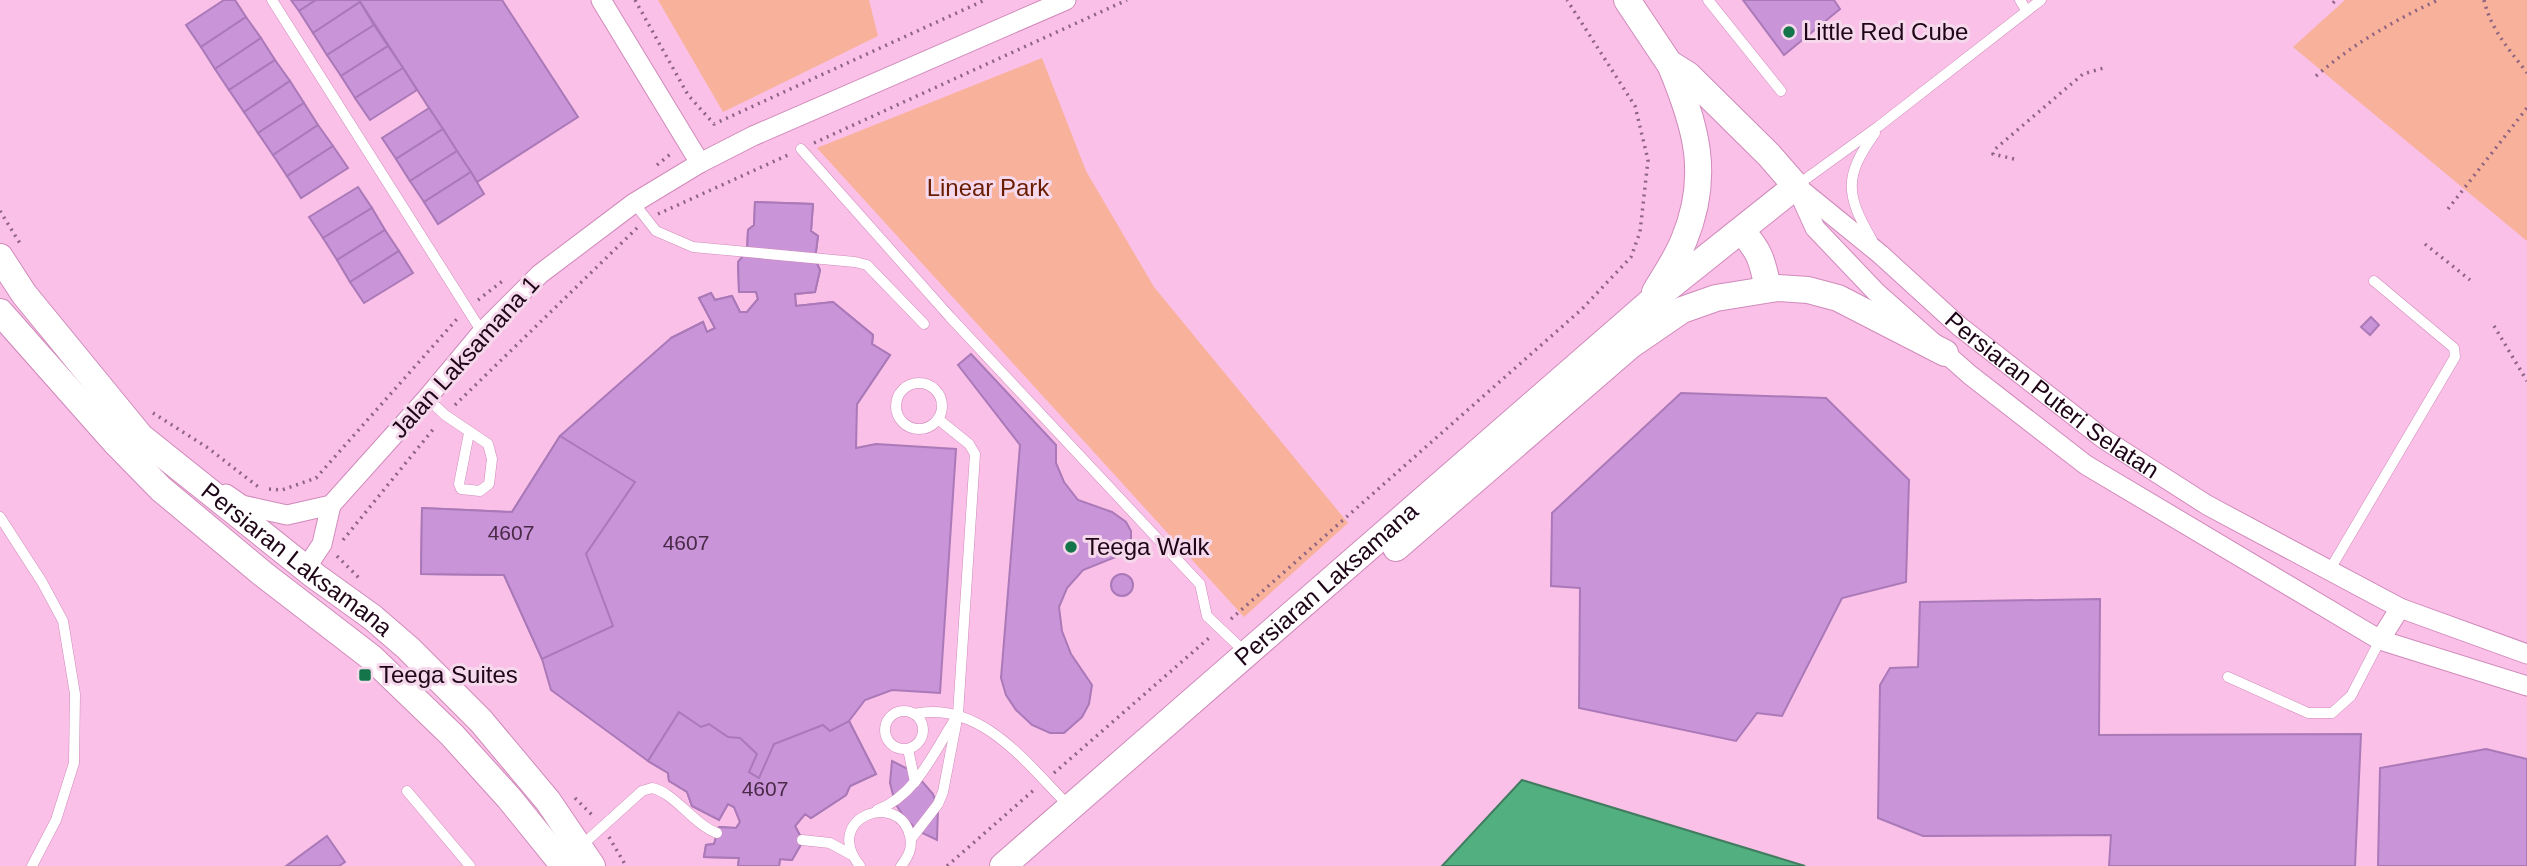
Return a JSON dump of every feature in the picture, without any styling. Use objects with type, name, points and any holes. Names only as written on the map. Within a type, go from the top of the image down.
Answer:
[{"type":"street","points":[[601,0],[700,163]]},
{"type":"street","name":"Jalan Laksamana 1","points":[[331,505],[482,332],[540,274],[634,203],[700,163],[753,136],[1063,1]]},
{"type":"street","name":"Persiaran Puteri Selatan","points":[[1634,6],[1669,63],[1688,75],[1769,155],[1796,186],[1880,254],[1959,327],[2104,439],[2207,505],[2400,608],[2527,653]]},
{"type":"street","points":[[1648,304],[1684,241],[1699,177],[1697,149],[1689,110],[1669,63]]},
{"type":"street","name":"Persiaran Puteri Selatan","points":[[1796,186],[1815,228],[1877,292],[1945,354],[2086,466],[2380,640],[2527,687]]},
{"type":"street","name":"Persiaran Laksamana","points":[[1003,866],[1648,304],[1796,186]]},
{"type":"street","points":[[1741,231],[1755,245],[1761,257],[1768,289]]},
{"type":"street","name":"Persiaran Laksamana","points":[[11,251],[24,294],[141,437],[408,648],[472,712],[548,801],[579,859]]},
{"type":"street","points":[[1030,866],[1631,345],[1682,310],[1716,298],[1768,289],[1808,290],[1838,298],[1945,354]]},
{"type":"street","name":"Persiaran Laksamana","points":[[0,312],[115,442],[161,489],[263,574],[372,658],[452,735],[509,798],[579,859]]},
{"type":"street","points":[[141,437],[242,505],[287,515],[331,505],[322,544],[306,568]]},
{"type":"street","points":[[2380,640],[2400,608]]},
{"type":"lane","points":[[272,0],[482,332]]},
{"type":"lane","points":[[1708,0],[1781,91]]},
{"type":"lane","points":[[2020,0],[2026,10]]},
{"type":"lane","points":[[1796,186],[1879,127],[2041,0]]},
{"type":"lane","points":[[1879,127],[1858,156],[1853,169],[1852,193],[1860,219],[1880,254]]},
{"type":"lane","points":[[802,149],[950,317],[1200,584],[1207,616],[1247,654]]},
{"type":"lane","points":[[634,203],[646,220],[664,236],[693,247],[867,265],[924,324]]},
{"type":"lane","points":[[2329,571],[2455,357],[2454,348],[2374,281]]},
{"type":"lane","points":[[912,384],[929,385],[940,396],[941,412],[938,419],[925,429],[909,428],[897,416],[896,401],[900,393],[912,384]]},
{"type":"lane","points":[[427,398],[445,415],[488,444],[491,450],[489,484],[480,491],[461,489],[459,484],[469,433]]},
{"type":"lane","points":[[911,839],[938,804],[943,792],[958,714],[975,454],[969,444],[938,419]]},
{"type":"lane","points":[[0,517],[42,582],[63,621],[75,694],[74,763],[56,820],[32,866]]},
{"type":"lane","points":[[2228,677],[2308,713],[2332,713],[2351,696],[2380,640]]},
{"type":"lane","points":[[914,715],[922,724],[922,737],[914,746],[908,748],[891,744],[887,739],[885,727],[896,713],[958,714],[997,735],[1070,808]]},
{"type":"lane","points":[[850,854],[849,835],[859,819],[889,806],[915,782],[958,714]]},
{"type":"lane","points":[[908,748],[915,782]]},
{"type":"lane","points":[[579,859],[603,826],[642,791],[652,788],[661,791],[705,827],[718,833]]},
{"type":"lane","points":[[407,791],[470,866]]},
{"type":"lane","points":[[867,814],[886,812],[895,816],[908,829],[911,839],[908,857],[901,866]]},
{"type":"lane","points":[[802,840],[830,843],[850,854],[860,866]]},
{"type":"path","points":[[635,0],[688,95],[714,124],[985,0]]},
{"type":"path","points":[[342,541],[445,415],[646,220],[1127,0]]},
{"type":"path","points":[[947,866],[1582,309],[1631,257],[1640,232],[1648,160],[1635,106],[1567,0]]},
{"type":"path","points":[[2316,76],[2340,55],[2379,29],[2438,0]]},
{"type":"path","points":[[2484,0],[2498,37],[2527,73]]},
{"type":"path","points":[[2014,159],[1993,154],[2083,74],[2107,67]]},
{"type":"path","points":[[2448,209],[2527,108]]},
{"type":"path","points":[[655,166],[688,141]]},
{"type":"path","points":[[0,211],[11,251]]},
{"type":"path","points":[[2426,244],[2470,280]]},
{"type":"path","points":[[147,407],[155,415],[208,448],[261,489],[282,490],[316,478],[467,308],[511,274]]},
{"type":"path","points":[[2494,327],[2527,382]]},
{"type":"path","points":[[603,826],[626,866]]},
{"type":"green space","points":[[658,0],[869,0],[878,36],[723,112]]},
{"type":"green space","points":[[2345,0],[2527,0],[2527,241],[2293,47]]},
{"type":"green space","name":"Linear Park","points":[[1042,58],[1086,171],[1154,287],[1348,523],[1244,617],[817,148]]},
{"type":"shaded area","points":[[1522,780],[1805,866],[1442,866]]},
{"type":"building","points":[[224,0],[235,0],[246,17],[201,47],[186,25]]},
{"type":"building","points":[[291,0],[316,0],[299,11]]},
{"type":"building","points":[[316,0],[360,2],[313,33],[299,11]]},
{"type":"building","points":[[359,0],[502,0],[578,117],[477,182]]},
{"type":"building","name":"Little Red Cube","points":[[1743,0],[1834,0],[1840,9],[1784,55]]},
{"type":"building","points":[[360,2],[374,25],[327,55],[313,33]]},
{"type":"building","points":[[246,17],[261,38],[215,69],[201,47]]},
{"type":"building","points":[[374,25],[388,46],[341,76],[327,55]]},
{"type":"building","points":[[261,38],[275,60],[229,90],[215,69]]},
{"type":"building","points":[[388,46],[403,68],[355,98],[341,76]]},
{"type":"building","points":[[275,60],[290,81],[244,112],[229,90]]},
{"type":"building","points":[[403,68],[417,90],[370,120],[355,98]]},
{"type":"building","points":[[290,81],[304,103],[258,133],[244,112]]},
{"type":"building","points":[[304,103],[318,125],[273,155],[258,133]]},
{"type":"building","points":[[429,108],[443,129],[396,159],[382,138]]},
{"type":"building","points":[[318,125],[333,146],[287,176],[273,155]]},
{"type":"building","points":[[443,129],[457,151],[410,181],[396,159]]},
{"type":"building","points":[[333,146],[348,168],[301,198],[287,176]]},
{"type":"building","points":[[457,151],[471,172],[424,202],[410,181]]},
{"type":"building","points":[[471,172],[484,194],[438,224],[424,202]]},
{"type":"building","points":[[358,187],[372,208],[323,238],[309,217]]},
{"type":"building","points":[[755,202],[813,204],[811,231],[818,236],[815,259],[820,270],[815,292],[795,294],[796,306],[833,302],[873,335],[872,344],[890,355],[857,404],[833,388],[824,390],[786,371],[786,363],[771,361],[762,375],[740,375],[735,364],[728,367],[733,377],[697,393],[675,375],[693,368],[688,361],[670,368],[671,338],[703,322],[707,332],[715,328],[699,298],[711,293],[715,300],[732,296],[740,312],[747,312],[758,299],[756,292],[739,292],[738,262],[747,251],[748,230],[754,225]]},
{"type":"building","points":[[755,202],[813,204],[811,231],[818,236],[815,259],[820,270],[815,292],[795,294],[796,306],[833,302],[873,335],[872,344],[890,355],[857,404],[856,448],[876,444],[956,449],[940,693],[892,690],[865,700],[849,721],[876,774],[850,786],[846,795],[811,818],[805,814],[795,826],[803,841],[792,860],[780,859],[779,866],[738,866],[739,858],[704,857],[706,845],[714,844],[719,827],[736,828],[740,822],[734,807],[728,804],[719,820],[692,806],[687,792],[669,781],[668,773],[551,690],[542,659],[504,575],[421,574],[422,508],[512,512],[560,436],[671,338],[703,322],[707,332],[715,328],[699,298],[711,293],[715,300],[732,296],[740,312],[747,312],[758,299],[756,292],[739,292],[738,262],[747,251],[748,230],[754,225]]},
{"type":"building","points":[[372,208],[385,230],[337,260],[323,238]]},
{"type":"building","points":[[385,230],[399,251],[350,282],[337,260]]},
{"type":"building","points":[[399,251],[413,273],[364,303],[350,282]]},
{"type":"building","points":[[2371,317],[2379,325],[2370,335],[2361,327]]},
{"type":"building","name":"Teega Walk","points":[[971,354],[1056,445],[1056,463],[1064,482],[1078,500],[1112,512],[1126,522],[1131,531],[1128,552],[1083,570],[1067,588],[1059,607],[1062,631],[1071,654],[1092,685],[1089,704],[1082,717],[1064,733],[1050,733],[1032,725],[1016,710],[1006,695],[1001,678],[1020,445],[958,365]]},
{"type":"building","points":[[1681,393],[1826,398],[1909,480],[1906,582],[1842,598],[1782,716],[1757,713],[1736,741],[1579,708],[1580,588],[1551,586],[1552,513]]},
{"type":"building","points":[[560,436],[635,482],[586,554],[613,626],[542,659],[504,575],[421,574],[422,508],[512,512]]},
{"type":"building","points":[[1118,574],[1126,574],[1133,581],[1133,589],[1126,596],[1118,596],[1111,589],[1111,581]]},
{"type":"building","points":[[2100,599],[2099,735],[2361,734],[2355,866],[2109,866],[2111,835],[1923,836],[1878,818],[1880,685],[1890,668],[1918,667],[1920,602]]},
{"type":"building","points":[[679,712],[701,727],[709,724],[728,737],[740,738],[757,754],[749,772],[759,778],[774,744],[823,725],[830,731],[849,721],[876,774],[850,786],[846,795],[811,818],[805,814],[795,826],[803,841],[792,860],[780,859],[779,866],[738,866],[739,858],[704,857],[706,845],[714,844],[719,827],[736,828],[740,822],[734,807],[728,804],[719,820],[692,806],[687,792],[669,781],[668,773],[648,761]]},
{"type":"building","points":[[2486,749],[2527,759],[2527,866],[2378,866],[2380,768]]},
{"type":"building","points":[[892,761],[914,772],[933,794],[938,809],[937,840],[918,831],[895,803],[890,783]]},
{"type":"building","points":[[327,836],[345,862],[339,866],[286,866]]},
{"type":"place","name":"Little Red Cube","points":[[1789,32]]},
{"type":"place","name":"Teega Walk","points":[[1071,547]]},
{"type":"place","name":"Teega Suites","points":[[365,675]]}]
